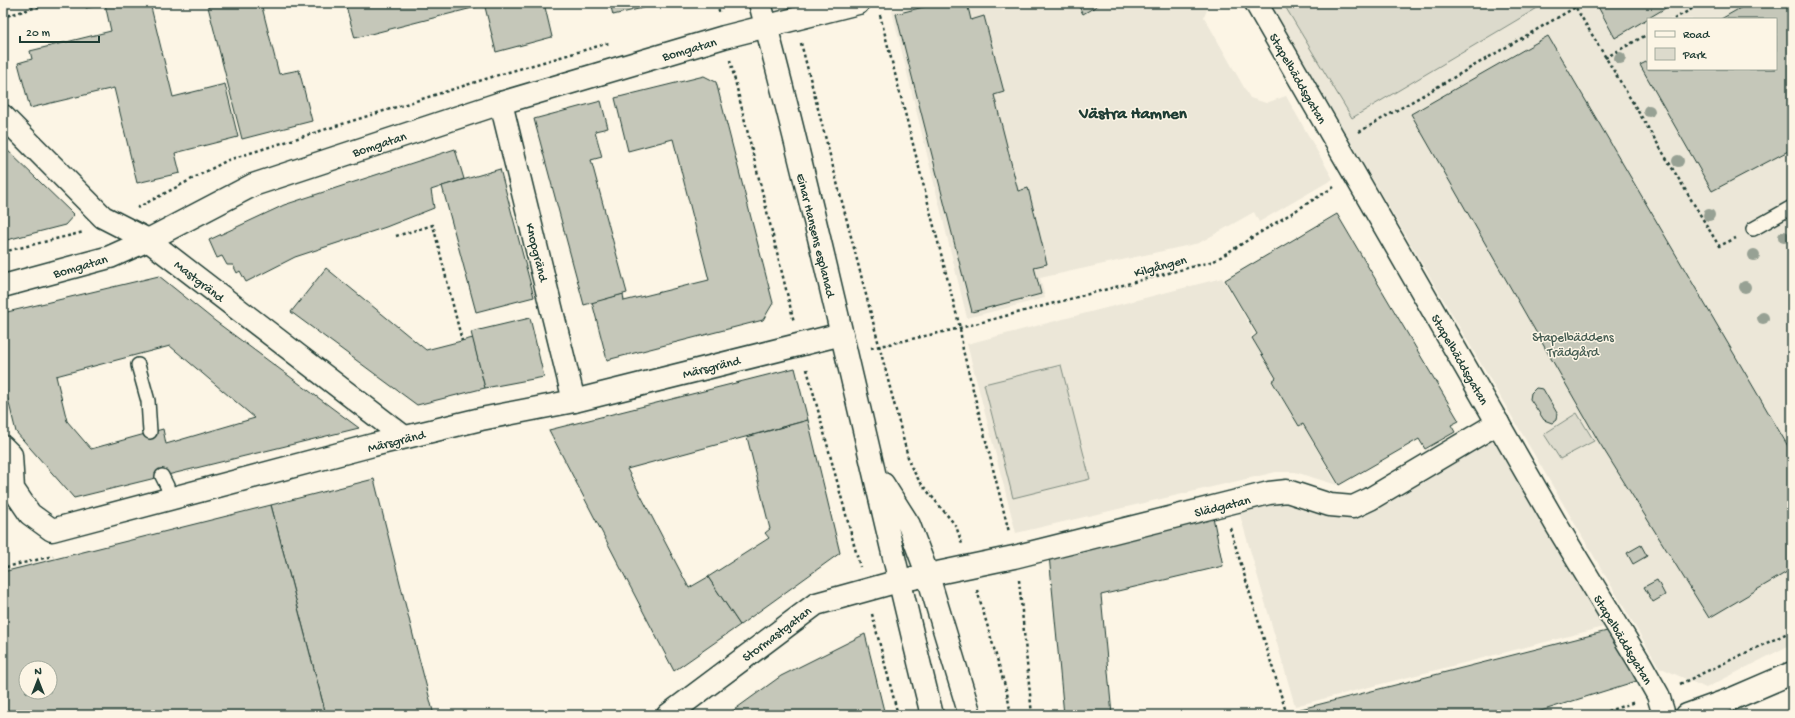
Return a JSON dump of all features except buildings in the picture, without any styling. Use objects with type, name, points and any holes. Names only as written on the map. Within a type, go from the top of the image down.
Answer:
[{"type":"street","name":"Einar Hansens esplanad","points":[[760,3],[844,344],[932,715]]},
{"type":"street","name":"Stapelbäddsgatan","points":[[1256,3],[1557,526],[1640,663],[1661,705]]},
{"type":"street","name":"Bomgatan","points":[[3,286],[110,257],[148,240],[253,185],[501,103],[766,26],[868,6]]},
{"type":"street","name":"Knopgränd","points":[[501,103],[574,401]]},
{"type":"street","name":"Mastgränd","points":[[3,116],[103,217],[148,240],[404,437]]},
{"type":"street","name":"Märsgränd","points":[[3,446],[11,455],[12,489],[30,514],[52,530],[404,437],[481,419],[844,344]]},
{"type":"street","name":"Slädgatan","points":[[928,576],[969,565],[1014,557],[1269,493],[1287,491],[1330,505],[1353,507],[1370,499],[1498,423]]},
{"type":"street","name":"Einar Hansens esplanad","points":[[873,468],[909,525],[928,576],[970,715]]},
{"type":"street","points":[[899,581],[928,576]]},
{"type":"street","name":"Stormastgatan","points":[[668,715],[816,604],[899,581]]},
{"type":"street","points":[[1687,715],[1734,698],[1792,674]]},
{"type":"lane","points":[[1753,229],[1792,207]]},
{"type":"lane","points":[[138,365],[148,401],[150,432]]},
{"type":"lane","points":[[162,476],[167,486],[170,499]]},
{"type":"path","points":[[30,3],[31,9]]},
{"type":"path","points":[[3,19],[6,16],[51,3]]},
{"type":"path","points":[[1574,3],[1605,58],[1719,246],[1753,229]]},
{"type":"path","points":[[1676,18],[1702,3]]},
{"type":"path","points":[[868,6],[960,328],[963,350],[1004,511],[1019,579],[1032,715]]},
{"type":"path","points":[[1337,144],[1576,7]]},
{"type":"path","points":[[795,20],[910,465],[920,482],[956,526],[1007,693],[1012,715]]},
{"type":"path","points":[[1605,58],[1647,35]]},
{"type":"path","name":"Kilgången","points":[[844,344],[880,346],[952,330],[1214,261],[1355,174]]},
{"type":"path","points":[[396,236],[433,225],[462,341]]},
{"type":"path","points":[[1223,504],[1287,715]]},
{"type":"path","points":[[6,567],[58,555]]},
{"type":"path","points":[[1596,715],[1661,705],[1792,631]]},
{"type":"shaded area","points":[[922,3],[998,3],[1003,11],[1014,3],[1210,3],[1204,17],[1250,98],[1266,103],[1286,96],[1333,179],[1259,222],[1254,212],[1199,243],[1040,278],[1045,298],[967,318],[892,11]]},
{"type":"shaded area","points":[[1269,3],[1792,3],[1792,644],[1706,688],[1659,667]]},
{"type":"shaded area","points":[[1222,278],[1255,334],[1251,336],[1275,378],[1271,381],[1299,427],[1303,425],[1337,485],[1295,472],[1276,472],[1016,533],[967,344]]},
{"type":"shaded area","points":[[1496,431],[1608,626],[1295,706],[1238,508],[1287,498],[1330,511]]},
{"type":"green space","points":[[1283,3],[1537,3],[1539,7],[1352,118]]},
{"type":"green space","points":[[1061,365],[1090,479],[1013,498],[984,384]]},
{"type":"green space","points":[[1577,413],[1594,441],[1560,459],[1544,434]]},
{"type":"district","name":"Västra Hamnen","points":[[1133,112]]},
{"type":"park label","name":"Stapelbäddens Trädgård","points":[[1573,344]]}]
